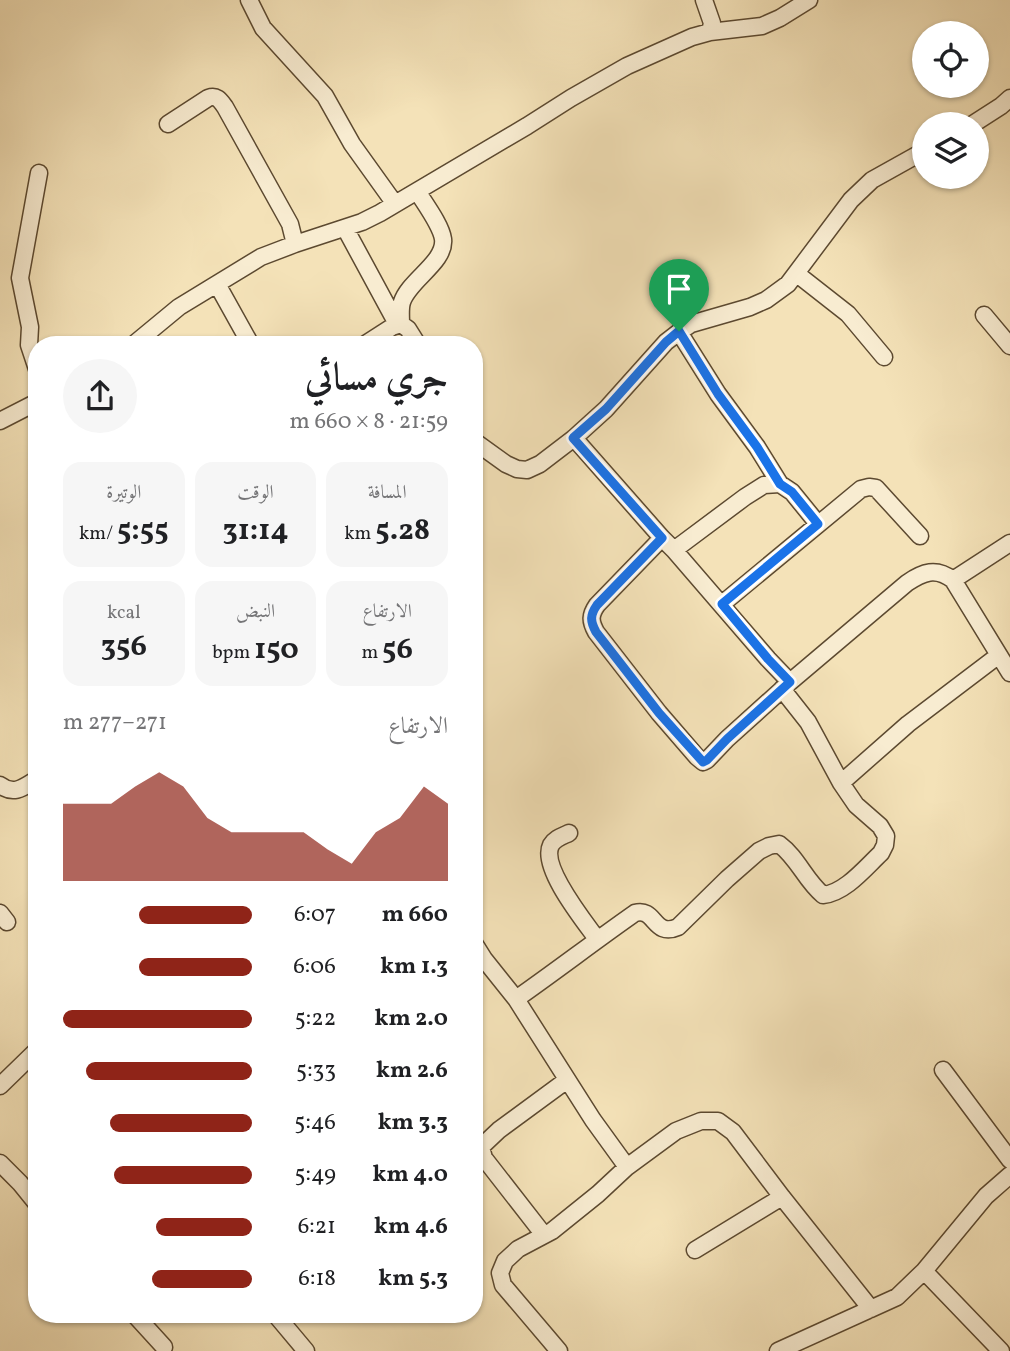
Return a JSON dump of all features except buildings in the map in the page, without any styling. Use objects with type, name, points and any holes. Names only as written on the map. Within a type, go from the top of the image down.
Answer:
[{"type":"street","points":[[249,0],[263,29],[325,96],[352,144],[395,204]]},
{"type":"street","points":[[704,0],[712,23],[710,32]]},
{"type":"street","points":[[144,336],[179,307],[261,257],[362,222],[627,66],[710,32],[762,26],[809,0]]},
{"type":"street","points":[[169,124],[208,98],[217,97],[231,117],[290,224],[295,244]]},
{"type":"street","points":[[989,114],[1010,98]]},
{"type":"street","points":[[483,447],[517,469],[527,470],[540,464],[606,409],[679,331],[691,324],[750,307],[766,300],[788,284],[851,200],[872,180],[912,158]]},
{"type":"street","points":[[30,336],[20,278],[39,173]]},
{"type":"street","points":[[399,324],[402,302],[414,283],[436,260],[444,242],[417,191]]},
{"type":"street","points":[[345,228],[399,324],[408,329],[412,336]]},
{"type":"street","points":[[797,274],[848,314],[884,357]]},
{"type":"street","points":[[217,284],[246,336]]},
{"type":"street","points":[[984,315],[1010,346]]},
{"type":"street","points":[[379,336],[399,324]]},
{"type":"street","points":[[679,331],[718,394],[780,484],[792,492],[818,524]]},
{"type":"street","points":[[0,421],[28,407]]},
{"type":"street","points":[[516,999],[635,913],[647,913],[659,927],[666,930],[678,927],[727,879],[759,851],[769,846],[779,844],[790,852],[814,887],[823,895],[840,890],[881,853],[886,845],[886,836],[880,826],[856,805],[841,783],[808,722],[768,659],[573,438]]},
{"type":"street","points":[[674,550],[764,485],[780,484]]},
{"type":"street","points":[[722,604],[861,489],[869,486],[877,488],[919,536]]},
{"type":"street","points":[[662,538],[597,605],[591,613],[592,623],[596,632],[659,713],[703,762],[786,685],[885,601],[916,576],[927,572],[937,572],[953,580],[1010,673]]},
{"type":"street","points":[[953,580],[1010,543]]},
{"type":"street","points":[[841,783],[908,724],[999,655]]},
{"type":"street","points":[[0,785],[12,791],[28,785]]},
{"type":"street","points":[[569,833],[552,844],[549,853],[551,863],[557,879],[597,939]]},
{"type":"street","points":[[483,967],[516,999],[593,1120],[627,1167]]},
{"type":"street","points":[[0,1086],[28,1063]]},
{"type":"street","points":[[943,1070],[1010,1160]]},
{"type":"street","points":[[483,1145],[567,1080]]},
{"type":"street","points":[[537,1351],[554,1345],[503,1285],[500,1273],[505,1261],[518,1249],[552,1231],[627,1167],[676,1131],[701,1121],[718,1121],[733,1132],[871,1309]]},
{"type":"street","points":[[483,1154],[544,1236]]},
{"type":"street","points":[[0,1163],[28,1193]]},
{"type":"street","points":[[778,1351],[897,1297],[925,1271],[986,1196],[1010,1175]]},
{"type":"street","points":[[695,1250],[782,1197]]},
{"type":"street","points":[[925,1271],[1001,1351]]},
{"type":"street","points":[[142,1323],[164,1347]]},
{"type":"street","points":[[283,1323],[306,1351]]},
{"type":"route","points":[[679,331],[718,394],[780,484],[792,492],[818,524],[722,604],[790,682],[703,762],[659,713],[596,632],[592,623],[591,613],[597,605],[662,538],[573,438],[606,409],[679,331]]}]
